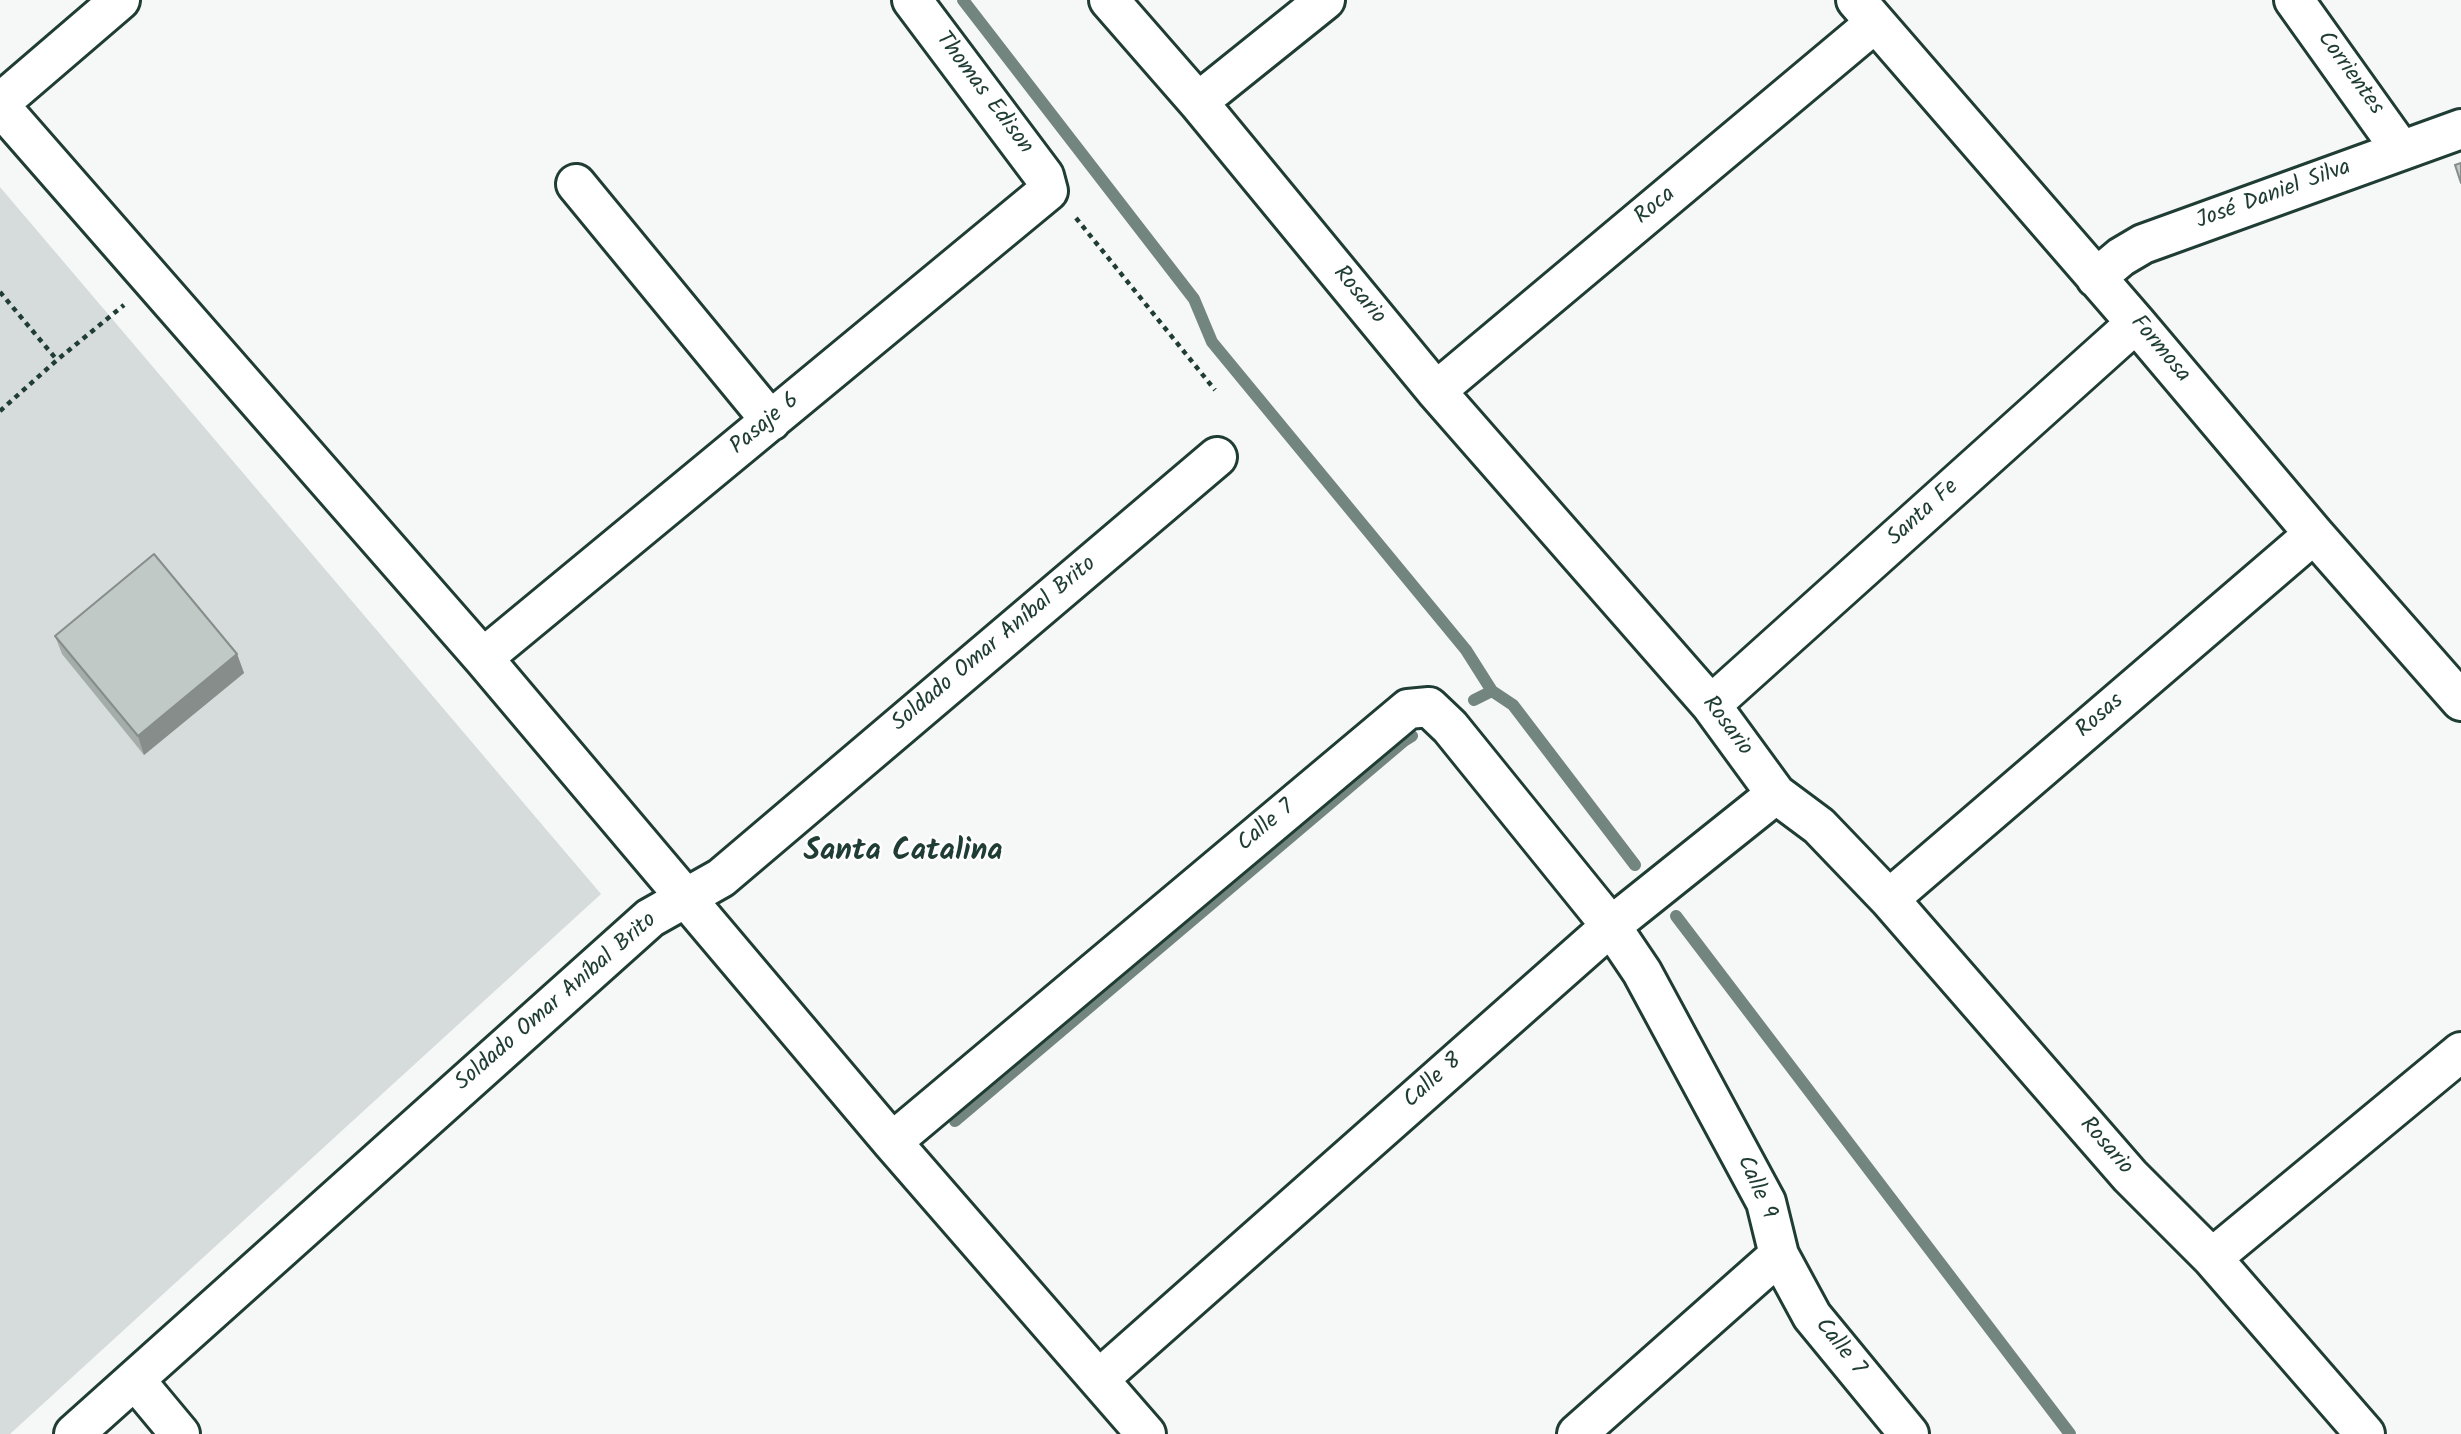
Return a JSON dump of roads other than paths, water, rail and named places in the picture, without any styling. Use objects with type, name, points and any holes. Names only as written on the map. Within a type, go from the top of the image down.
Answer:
[{"type":"street","points":[[120,0],[0,104],[483,658],[892,1142],[1146,1434]]},
{"type":"street","name":"Thomas Edison","points":[[912,0],[1044,176],[1048,191]]},
{"type":"street","name":"Rosario","points":[[1109,0],[1198,102],[1437,391],[1711,705],[1776,794],[1819,826],[1889,899],[2130,1176],[2212,1258],[2365,1434]]},
{"type":"street","points":[[1198,102],[1325,0]]},
{"type":"street","name":"Corrientes","points":[[2294,0],[2402,150]]},
{"type":"street","name":"Formosa","points":[[1866,11],[2137,323],[2314,534],[2461,701]]},
{"type":"street","name":"Roca","points":[[1437,391],[1866,11]]},
{"type":"street","name":"José Daniel Silva","points":[[2096,278],[2120,257],[2143,244],[2461,129]]},
{"type":"street","points":[[576,184],[771,421]]},
{"type":"street","name":"Pasaje 6","points":[[483,658],[1048,191]]},
{"type":"street","name":"Santa Fe","points":[[1711,705],[2137,323]]},
{"type":"street","name":"Soldado Omar Aníbal Brito","points":[[74,1434],[650,918],[721,878],[1217,457]]},
{"type":"street","name":"Rosas","points":[[1889,899],[2314,534]]},
{"type":"street","name":"Calle 7","points":[[892,1142],[1408,709],[1429,707],[1450,727],[1611,926]]},
{"type":"street","name":"Calle 8","points":[[1099,1379],[1611,926],[1776,794]]},
{"type":"street","name":"Calle 9","points":[[1611,926],[1642,972],[1766,1202],[1779,1255]]},
{"type":"street","points":[[2212,1258],[2461,1052]]},
{"type":"street","points":[[1577,1434],[1779,1255]]},
{"type":"street","name":"Calle 7","points":[[1779,1255],[1812,1315],[1909,1434]]},
{"type":"street","points":[[135,1380],[180,1434]]},
{"type":"waterway","points":[[963,0],[1194,299],[1212,342],[1466,650],[1492,691]]},
{"type":"waterway","points":[[1474,700],[1492,691],[1513,705],[1635,865]]},
{"type":"waterway","points":[[955,1121],[1412,736]]},
{"type":"waterway","points":[[1676,916],[2070,1434]]},
{"type":"district","name":"Santa Catalina","points":[[903,854]]}]
